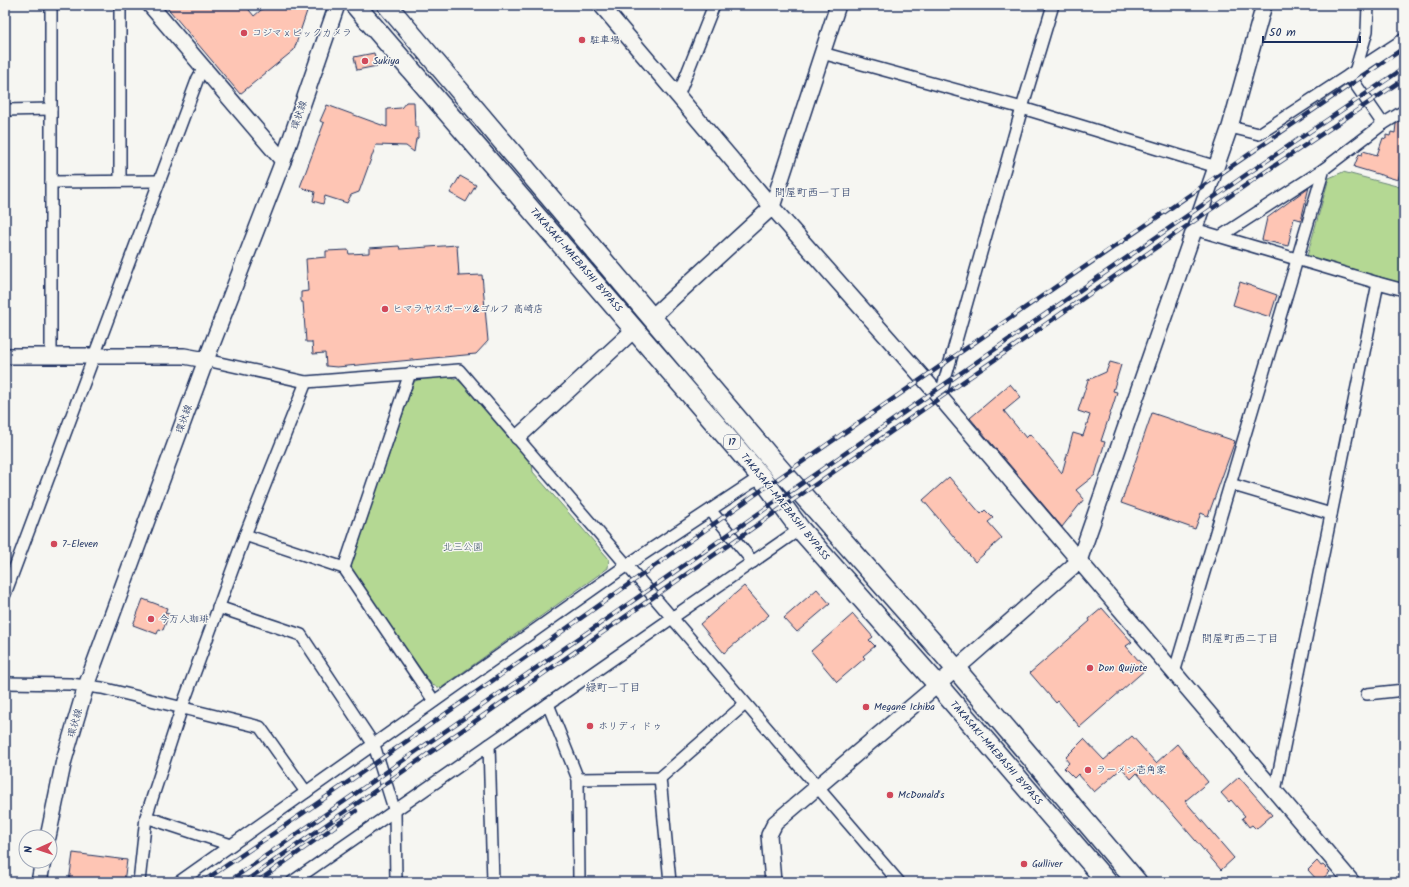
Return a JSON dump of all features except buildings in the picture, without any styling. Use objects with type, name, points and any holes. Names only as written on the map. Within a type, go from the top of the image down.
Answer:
[{"type":"highway","name":"TAKASAKI-MAEBASHI BYPASS","points":[[355,5],[762,478],[800,529],[938,684],[1106,882]]},
{"type":"highway","name":"TAKASAKI-MAEBASHI BYPASS","points":[[387,5],[779,468],[956,669],[1137,882]]},
{"type":"street","points":[[51,5],[51,356]]},
{"type":"street","points":[[120,5],[120,180]]},
{"type":"street","points":[[150,5],[282,161]]},
{"type":"street","name":"環状線","points":[[50,829],[64,760],[86,686],[206,360],[282,161],[337,5]]},
{"type":"street","points":[[601,5],[772,207],[940,397],[1352,882]]},
{"type":"street","points":[[678,96],[714,5]]},
{"type":"street","points":[[652,317],[772,207],[838,5]]},
{"type":"street","points":[[940,397],[1022,108],[1053,5]]},
{"type":"street","points":[[773,882],[769,835],[775,823],[956,669],[1079,560],[1217,167],[1230,127],[1264,5]]},
{"type":"street","points":[[1352,73],[1367,31],[1368,5]]},
{"type":"street","points":[[1230,127],[1259,134],[1404,39]]},
{"type":"street","points":[[822,53],[1022,108],[1217,167]]},
{"type":"street","points":[[6,589],[158,181],[198,78],[204,68]]},
{"type":"street","points":[[1352,73],[1383,124]]},
{"type":"street","points":[[5,110],[51,109]]},
{"type":"street","points":[[1221,236],[1324,169],[1383,124],[1404,111]]},
{"type":"street","points":[[1174,673],[1324,169]]},
{"type":"street","points":[[51,182],[120,180],[158,181]]},
{"type":"street","points":[[1194,229],[1404,290]]},
{"type":"street","points":[[1275,791],[1378,283]]},
{"type":"street","points":[[518,437],[635,329]]},
{"type":"street","points":[[5,356],[184,356],[306,382],[460,370],[899,882]]},
{"type":"street","points":[[344,568],[410,373]]},
{"type":"street","points":[[139,882],[146,817],[182,707],[245,535],[306,382]]},
{"type":"street","points":[[179,882],[627,565],[711,511],[751,483],[762,478]]},
{"type":"street","points":[[1230,484],[1331,514]]},
{"type":"street","points":[[711,511],[753,562]]},
{"type":"street","points":[[296,880],[800,529]]},
{"type":"street","points":[[245,535],[344,568],[434,701]]},
{"type":"street","points":[[218,607],[301,636],[374,745],[395,812],[396,882]]},
{"type":"street","points":[[5,683],[70,684],[86,686],[182,707],[260,727],[306,792]]},
{"type":"street","points":[[1367,694],[1404,690]]},
{"type":"street","points":[[548,704],[578,779],[580,882]]},
{"type":"street","points":[[578,779],[660,778],[745,704]]},
{"type":"street","points":[[489,745],[493,882]]},
{"type":"street","points":[[660,778],[670,882]]},
{"type":"street","points":[[146,817],[231,845]]},
{"type":"street","points":[[39,882],[41,869]]},
{"type":"green space","points":[[1343,172],[1404,188],[1404,284],[1307,256],[1329,178]]},
{"type":"green space","name":"北三公園","points":[[449,376],[458,380],[466,387],[532,464],[533,472],[609,559],[608,568],[441,688],[432,685],[352,573],[351,564],[414,382],[420,378]]},
{"type":"railway","points":[[202,882],[411,738],[756,494],[1079,270],[1404,48]]},
{"type":"railway","points":[[228,882],[1250,172],[1404,68]]},
{"type":"railway","points":[[244,882],[1256,178],[1404,79]]},
{"type":"railway","points":[[257,882],[356,811]]},
{"type":"place","name":"コジマｘビックカメラ","points":[[244,33]]},
{"type":"place","name":"駐車場","points":[[582,40]]},
{"type":"place","name":"Sukiya","points":[[365,61]]},
{"type":"place","name":"ヒマラヤスポーツ&ゴルフ 高崎店","points":[[385,309]]},
{"type":"place","name":"7-Eleven","points":[[54,544]]},
{"type":"place","name":"今万人珈琲","points":[[151,619]]},
{"type":"place","name":"Don Quijote","points":[[1090,668]]},
{"type":"place","name":"Megane Ichiba","points":[[866,707]]},
{"type":"place","name":"ホリディ ドゥ","points":[[590,726]]},
{"type":"place","name":"ラーメン壱角家","points":[[1088,770]]},
{"type":"place","name":"McDonald's","points":[[890,795]]},
{"type":"place","name":"Gulliver","points":[[1024,864]]},
{"type":"district","name":"問屋町西一丁目","points":[[813,193]]},
{"type":"district","name":"問屋町西二丁目","points":[[1240,639]]},
{"type":"district","name":"緑町一丁目","points":[[613,688]]}]
